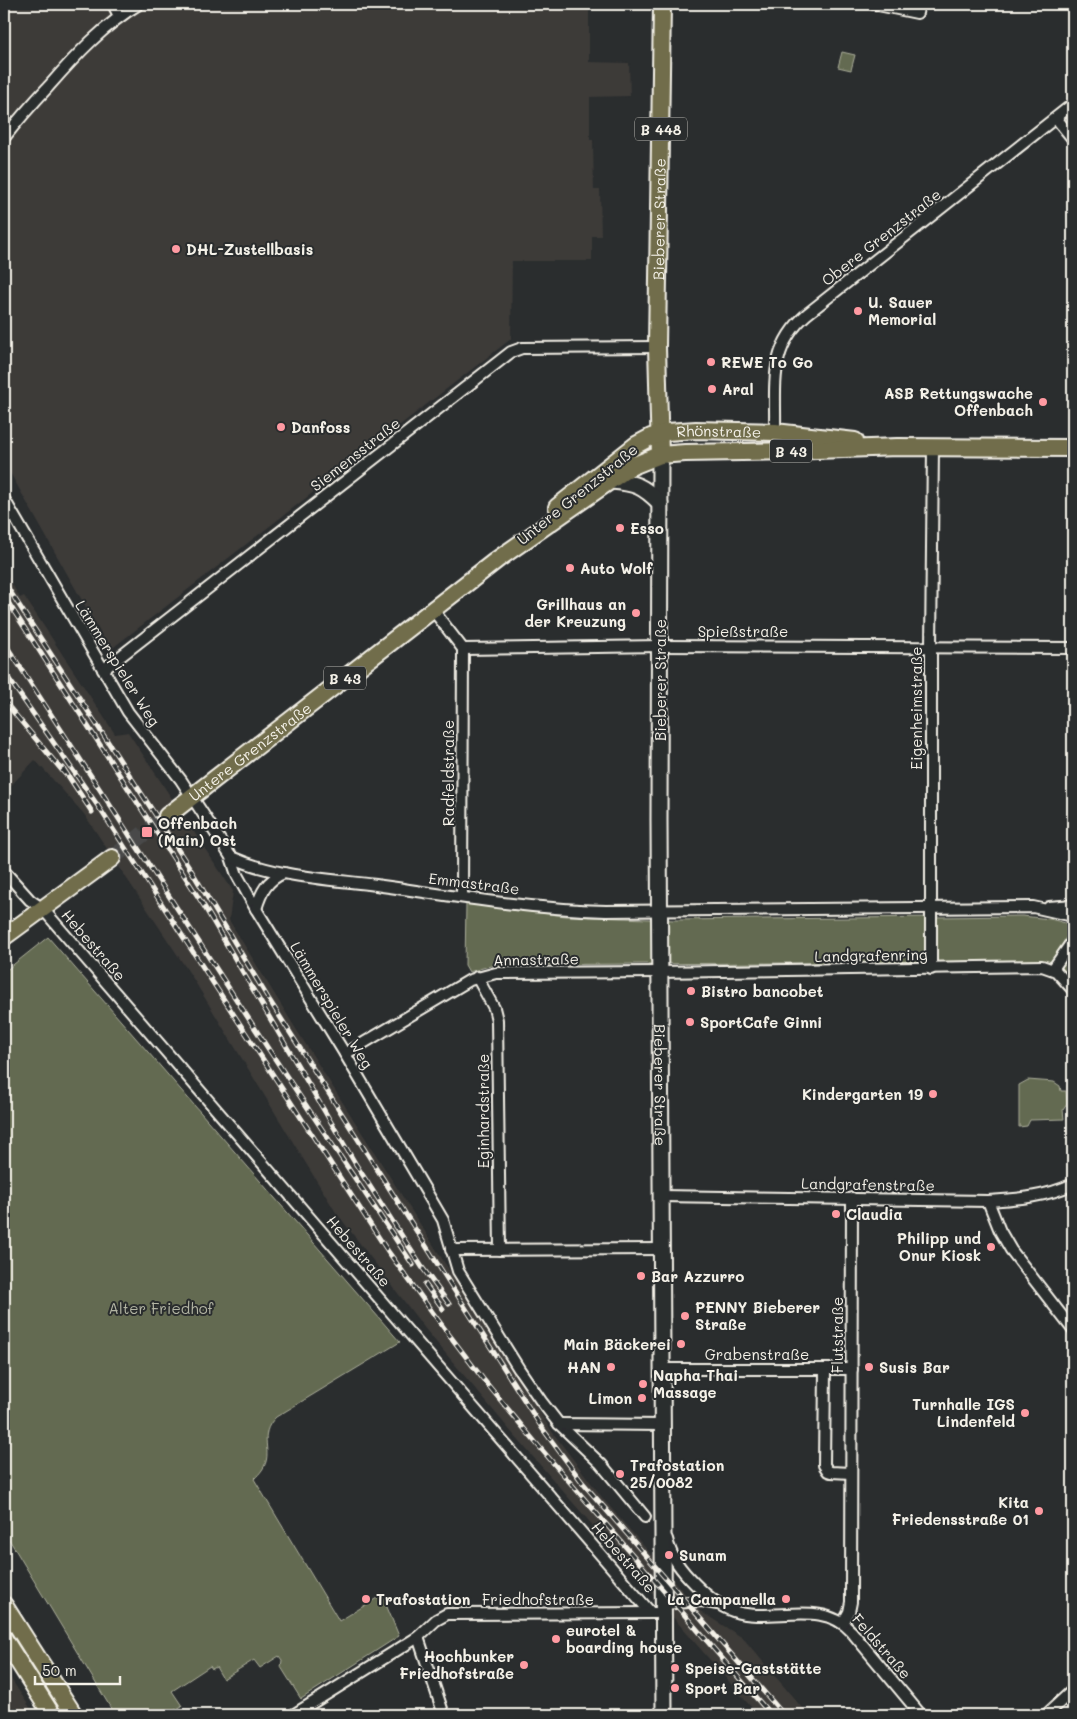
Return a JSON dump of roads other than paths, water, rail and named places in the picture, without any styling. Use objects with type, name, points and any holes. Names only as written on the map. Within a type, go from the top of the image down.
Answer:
[{"type":"main road","name":"Bieberer Straße","points":[[660,434],[657,347],[662,4]]},
{"type":"main road","name":"Rhönstraße","points":[[660,434],[677,430],[775,432],[897,447]]},
{"type":"main road","name":"B 448","points":[[660,434],[660,455]]},
{"type":"main road","name":"Untere Grenzstraße","points":[[167,816],[498,559],[564,501],[624,454],[644,440],[660,434]]},
{"type":"main road","name":"Rhönstraße","points":[[660,455],[685,452],[897,447],[1073,448]]},
{"type":"main road","name":"Untere Grenzstraße","points":[[498,559],[630,467],[660,455]]},
{"type":"main road","points":[[4,937],[112,858]]},
{"type":"main road","points":[[4,1605],[74,1715]]},
{"type":"main road","points":[[4,1639],[52,1715]]},
{"type":"street","points":[[112,4],[119,16]]},
{"type":"street","points":[[4,138],[77,55],[119,16],[139,4]]},
{"type":"street","points":[[872,4],[917,13],[919,4]]},
{"type":"street","name":"Obere Grenzstraße","points":[[775,432],[777,363],[780,350],[796,325],[807,314],[1073,104]]},
{"type":"street","points":[[1056,118],[1073,139]]},
{"type":"street","name":"Siemensstraße","points":[[103,670],[512,352],[522,348],[657,347]]},
{"type":"street","name":"Eigenheimstraße","points":[[931,969],[933,447]]},
{"type":"street","name":"Bieberer Straße","points":[[660,455],[659,972],[663,1522],[659,1610],[664,1715]]},
{"type":"street","points":[[611,481],[637,484],[648,490],[660,504]]},
{"type":"street","name":"Lämmerspieler Weg","points":[[4,499],[128,712],[180,777],[231,857],[237,875],[256,909],[345,1054],[442,1220],[458,1271],[519,1369],[559,1424],[596,1460],[645,1517]]},
{"type":"street","points":[[433,610],[463,650]]},
{"type":"street","name":"Spießstraße","points":[[463,650],[660,646],[1073,648]]},
{"type":"street","name":"Radfeldstraße","points":[[462,897],[463,650]]},
{"type":"street","name":"Emmastraße","points":[[231,857],[256,867],[285,873],[462,897],[584,910],[659,910]]},
{"type":"street","name":"Hebestraße","points":[[4,871],[30,900],[43,909],[659,1610]]},
{"type":"street","points":[[256,909],[259,898],[267,884],[277,876],[285,873]]},
{"type":"street","points":[[1042,908],[1073,905]]},
{"type":"street","points":[[659,910],[1033,907],[1073,916]]},
{"type":"street","points":[[1073,940],[1053,969],[1060,974],[1073,990]]},
{"type":"street","name":"Landgrafenring","points":[[659,972],[1042,966],[1053,969]]},
{"type":"street","name":"Annastraße","points":[[345,1054],[477,977],[496,973],[659,972]]},
{"type":"street","name":"Eginhardstraße","points":[[477,977],[494,1008],[497,1020],[500,1250]]},
{"type":"street","name":"Landgrafenstraße","points":[[661,1196],[988,1200],[1033,1197],[1073,1184]]},
{"type":"street","name":"Flutstraße","points":[[843,1623],[849,1612],[851,1602],[852,1198]]},
{"type":"street","points":[[988,1200],[1000,1231],[1011,1250],[1073,1330]]},
{"type":"street","points":[[452,1250],[662,1249]]},
{"type":"street","name":"Grabenstraße","points":[[662,1369],[852,1369]]},
{"type":"street","name":"Flutstraße","points":[[825,1369],[824,1464],[831,1472],[851,1473]]},
{"type":"street","points":[[559,1424],[662,1425]]},
{"type":"street","name":"Feldstraße","points":[[663,1522],[673,1557],[680,1568],[704,1593],[722,1606]]},
{"type":"street","name":"Feldstraße","points":[[659,1610],[701,1601],[740,1613],[822,1614],[834,1618],[843,1623],[921,1715]]},
{"type":"street","name":"Friedhofstraße","points":[[293,1715],[418,1637],[436,1620],[447,1614],[659,1610]]},
{"type":"street","points":[[418,1637],[444,1715]]},
{"type":"street","points":[[1046,1715],[1073,1690]]},
{"type":"tunnel","points":[[112,858],[167,816]]},
{"type":"railway","points":[[4,582],[188,865],[268,998],[542,1428],[582,1482],[784,1715]]},
{"type":"railway","points":[[4,596],[204,906],[355,1163],[422,1267],[449,1304]]},
{"type":"railway","points":[[4,642],[271,1053],[413,1265]]},
{"type":"railway","points":[[4,672],[98,806],[387,1250],[444,1328],[536,1443],[771,1715]]},
{"type":"railway","points":[[4,701],[65,774]]},
{"type":"railway","points":[[63,768],[92,812]]},
{"type":"railway","points":[[425,1284],[443,1309]]},
{"type":"place","name":"DHL-Zustellbasis","points":[[176,249]]},
{"type":"place","name":"U. Sauer Memorial","points":[[858,311]]},
{"type":"place","name":"REWE To Go","points":[[711,362]]},
{"type":"place","name":"Aral","points":[[712,389]]},
{"type":"place","name":"ASB Rettungswache Offenbach","points":[[1043,402]]},
{"type":"place","name":"Danfoss","points":[[281,427]]},
{"type":"place","name":"Esso","points":[[620,528]]},
{"type":"place","name":"Auto Wolf","points":[[570,568]]},
{"type":"place","name":"Grillhaus an der Kreuzung","points":[[636,613]]},
{"type":"place","name":"Offenbach (Main) Ost","points":[[147,832]]},
{"type":"place","name":"Bistro bancobet","points":[[691,991]]},
{"type":"place","name":"SportCafe Ginni","points":[[690,1022]]},
{"type":"place","name":"Kindergarten 19","points":[[933,1094]]},
{"type":"place","name":"Claudia","points":[[836,1214]]},
{"type":"place","name":"Philipp und Onur Kiosk","points":[[991,1247]]},
{"type":"place","name":"Bar Azzurro","points":[[641,1276]]},
{"type":"place","name":"PENNY Bieberer Straße","points":[[685,1316]]},
{"type":"place","name":"Main Bäckerei","points":[[681,1344]]},
{"type":"place","name":"HAN","points":[[611,1367]]},
{"type":"place","name":"Susis Bar","points":[[869,1367]]},
{"type":"place","name":"Napha Thai Massage","points":[[643,1384]]},
{"type":"place","name":"Limon","points":[[642,1398]]},
{"type":"place","name":"Turnhalle IGS Lindenfeld","points":[[1025,1413]]},
{"type":"place","name":"Trafostation 25/0082","points":[[620,1474]]},
{"type":"place","name":"Kita Friedensstraße 01","points":[[1039,1511]]},
{"type":"place","name":"Sunam","points":[[669,1555]]},
{"type":"place","name":"Trafostation","points":[[366,1599]]},
{"type":"place","name":"La Campanella","points":[[786,1599]]},
{"type":"place","name":"eurotel & boarding house","points":[[556,1639]]},
{"type":"place","name":"Hochbunker Friedhofstraße","points":[[524,1665]]},
{"type":"place","name":"Speise-Gaststätte","points":[[675,1668]]},
{"type":"place","name":"Sport Bar","points":[[675,1688]]},
{"type":"park label","name":"Alter Friedhof","points":[[161,1308]]}]
